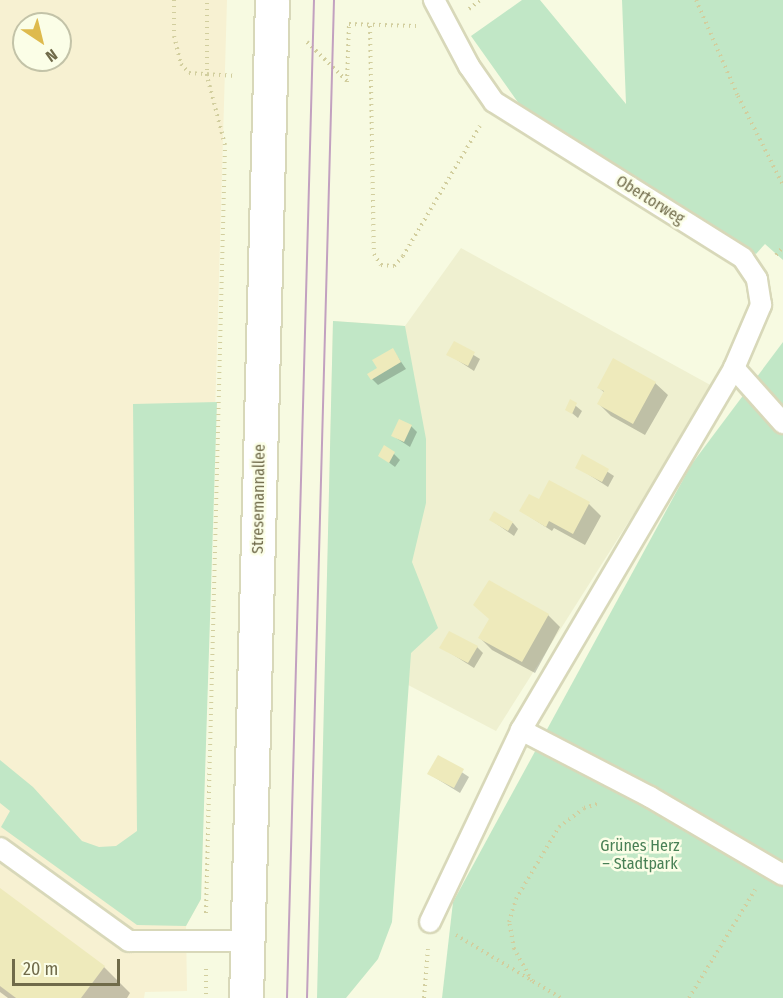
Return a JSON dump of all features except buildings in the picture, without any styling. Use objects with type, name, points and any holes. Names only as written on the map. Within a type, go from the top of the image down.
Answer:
[{"type":"street","name":"Stresemannallee","points":[[246,998],[272,0]]},
{"type":"lane","name":"Obertorweg","points":[[434,0],[447,26],[494,102],[743,258],[757,279],[761,305],[734,368]]},
{"type":"lane","points":[[430,922],[521,730],[734,368],[783,423]]},
{"type":"lane","points":[[521,730],[650,797],[776,871]]},
{"type":"lane","points":[[0,848],[129,941],[248,941]]},
{"type":"path","points":[[174,0],[174,36],[181,64],[189,73],[207,76],[243,76]]},
{"type":"path","points":[[206,998],[205,941],[225,145],[207,76],[207,0]]},
{"type":"path","points":[[696,0],[738,96],[783,185]]},
{"type":"path","points":[[298,33],[347,82],[349,24],[447,26]]},
{"type":"path","points":[[370,26],[374,254],[381,265],[394,266],[403,256],[494,102]]},
{"type":"path","points":[[532,981],[514,949],[509,922],[516,898],[559,827],[584,808],[614,799],[650,797]]},
{"type":"path","points":[[688,998],[776,871]]},
{"type":"path","points":[[424,998],[430,922],[561,998]]},
{"type":"shaded area","points":[[0,0],[227,0],[201,899],[186,926],[187,991],[145,992],[144,998],[0,998]]},
{"type":"shaded area","points":[[461,248],[714,387],[496,731],[326,642],[333,321],[405,326]]},
{"type":"green space","points":[[522,0],[540,0],[626,104],[622,0],[783,0],[783,260],[765,244],[756,254],[527,115],[471,36]]},
{"type":"green space","points":[[333,321],[405,326],[426,439],[426,503],[412,562],[438,628],[411,653],[392,922],[378,959],[346,998],[317,998]]},
{"type":"green space","name":"Grünes Herz – Stadtpark","points":[[783,342],[783,998],[442,998],[453,902],[691,465]]},
{"type":"green space","points":[[217,402],[201,899],[186,926],[137,925],[1,827],[10,811],[0,803],[0,760],[33,787],[82,841],[99,847],[116,846],[137,831],[133,404]]},
{"type":"tram line","points":[[287,998],[314,0]]},
{"type":"tram line","points":[[307,998],[334,0]]}]
